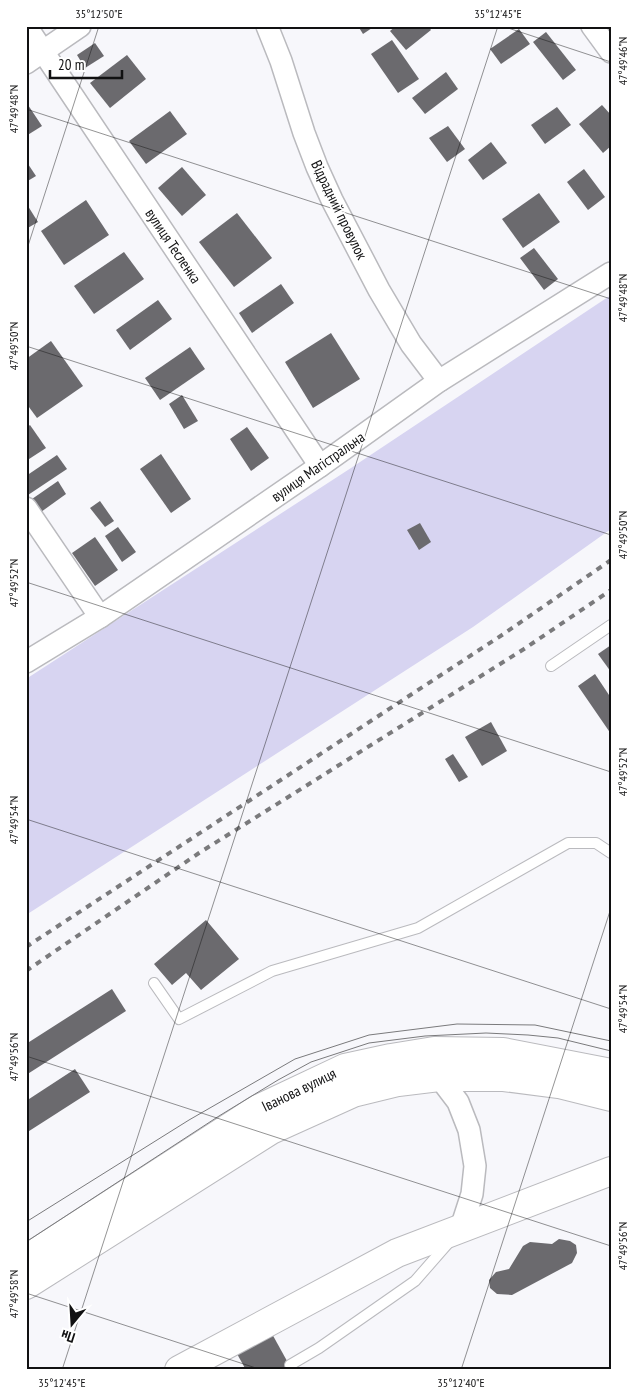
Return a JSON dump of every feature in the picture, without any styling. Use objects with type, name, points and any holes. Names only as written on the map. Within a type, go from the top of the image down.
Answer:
[{"type":"main road","name":"Іванова вулиця","points":[[26,1259],[258,1110],[345,1068],[434,1051],[503,1052],[611,1073]]},
{"type":"main road","name":"Іванова вулиця","points":[[26,1285],[271,1130],[353,1093],[398,1082],[438,1077],[504,1077],[559,1084],[611,1097]]},
{"type":"main road","points":[[179,1370],[396,1253],[611,1170]]},
{"type":"street","name":"вулиця Тесленка","points":[[26,26],[320,466]]},
{"type":"street","points":[[26,63],[80,26]]},
{"type":"street","name":"Відрадний провулок","points":[[268,26],[316,167],[379,290],[407,336],[439,381]]},
{"type":"street","points":[[592,26],[611,52]]},
{"type":"street","name":"вулиця Магістральна","points":[[26,662],[100,616],[320,466],[439,381],[611,273]]},
{"type":"street","points":[[26,508],[100,616]]},
{"type":"street","points":[[438,1077],[458,1102],[470,1130],[474,1166],[472,1194],[461,1228]]},
{"type":"lane","points":[[551,666],[611,625]]},
{"type":"lane","points":[[154,984],[180,1019],[272,971],[418,928],[568,843],[596,843],[611,853]]},
{"type":"lane","points":[[290,1365],[319,1348],[415,1281],[461,1228]]},
{"type":"shaded area","points":[[611,295],[611,529],[473,627],[26,915],[26,679],[351,468]]},
{"type":"building","points":[[358,26],[375,26],[363,34]]},
{"type":"building","points":[[396,26],[428,26],[431,30],[406,50],[390,31]]},
{"type":"building","points":[[519,29],[530,44],[501,64],[490,49]]},
{"type":"building","points":[[546,32],[576,70],[563,80],[533,42]]},
{"type":"building","points":[[392,40],[419,79],[398,93],[371,54]]},
{"type":"building","points":[[95,43],[104,56],[85,68],[77,55]]},
{"type":"building","points":[[127,55],[146,79],[110,108],[90,83]]},
{"type":"building","points":[[446,72],[458,89],[425,114],[412,98]]},
{"type":"building","points":[[26,102],[42,126],[26,136]]},
{"type":"building","points":[[602,105],[611,115],[611,146],[603,153],[579,124]]},
{"type":"building","points":[[557,107],[571,125],[545,144],[531,125]]},
{"type":"building","points":[[170,111],[187,134],[146,164],[129,141]]},
{"type":"building","points":[[448,126],[465,149],[447,162],[429,138]]},
{"type":"building","points":[[491,142],[507,163],[483,180],[468,160]]},
{"type":"building","points":[[26,161],[36,176],[26,182]]},
{"type":"building","points":[[182,167],[206,195],[182,216],[158,188]]},
{"type":"building","points":[[584,169],[605,197],[588,210],[567,182]]},
{"type":"building","points":[[539,193],[560,222],[523,248],[502,219]]},
{"type":"building","points":[[86,200],[109,235],[64,265],[41,231]]},
{"type":"building","points":[[26,203],[38,222],[26,229]]},
{"type":"building","points":[[237,213],[272,258],[234,287],[199,242]]},
{"type":"building","points":[[534,248],[558,279],[544,290],[520,258]]},
{"type":"building","points":[[124,252],[144,279],[94,314],[74,286]]},
{"type":"building","points":[[281,284],[294,303],[252,333],[239,313]]},
{"type":"building","points":[[158,300],[172,319],[130,350],[116,330]]},
{"type":"building","points":[[331,333],[360,379],[313,408],[285,362]]},
{"type":"building","points":[[51,341],[83,386],[37,418],[26,403],[26,359]]},
{"type":"building","points":[[190,347],[205,369],[160,400],[145,378]]},
{"type":"building","points":[[182,395],[198,421],[184,429],[169,404]]},
{"type":"building","points":[[30,425],[46,448],[26,461],[26,428]]},
{"type":"building","points":[[247,427],[269,458],[251,471],[230,439]]},
{"type":"building","points":[[161,454],[191,499],[171,513],[140,469]]},
{"type":"building","points":[[57,455],[67,469],[28,495],[26,492],[26,476]]},
{"type":"building","points":[[58,481],[66,494],[41,512],[32,499]]},
{"type":"building","points":[[100,501],[114,521],[105,527],[90,508]]},
{"type":"building","points":[[420,523],[431,542],[419,550],[407,530]]},
{"type":"building","points":[[118,527],[136,552],[122,562],[105,536]]},
{"type":"building","points":[[95,537],[118,570],[95,586],[72,553]]},
{"type":"building","points":[[611,645],[611,672],[598,654]]},
{"type":"building","points":[[595,674],[611,698],[611,734],[578,686]]},
{"type":"building","points":[[491,722],[507,751],[482,766],[465,737]]},
{"type":"building","points":[[453,754],[468,777],[459,782],[445,759]]},
{"type":"building","points":[[206,920],[239,959],[201,990],[186,973],[172,985],[154,964]]},
{"type":"building","points":[[112,989],[126,1011],[26,1075],[26,1044]]},
{"type":"building","points":[[75,1069],[90,1092],[26,1133],[26,1101]]},
{"type":"building","points":[[559,1239],[570,1241],[576,1245],[577,1253],[572,1263],[512,1295],[497,1294],[490,1288],[489,1280],[496,1272],[509,1269],[523,1246],[530,1242],[552,1244]]},
{"type":"building","points":[[271,1332],[292,1370],[246,1370],[236,1352]]},
{"type":"tram line","points":[[26,1222],[189,1120],[295,1059],[369,1035],[457,1024],[535,1025],[611,1041]]},
{"type":"tram line","points":[[26,1242],[219,1116],[278,1080],[311,1062],[369,1043],[425,1036],[486,1033],[558,1038],[611,1051]]},
{"type":"railway","points":[[26,947],[502,635],[611,560]]},
{"type":"railway","points":[[26,971],[199,853],[524,649],[611,590]]}]
